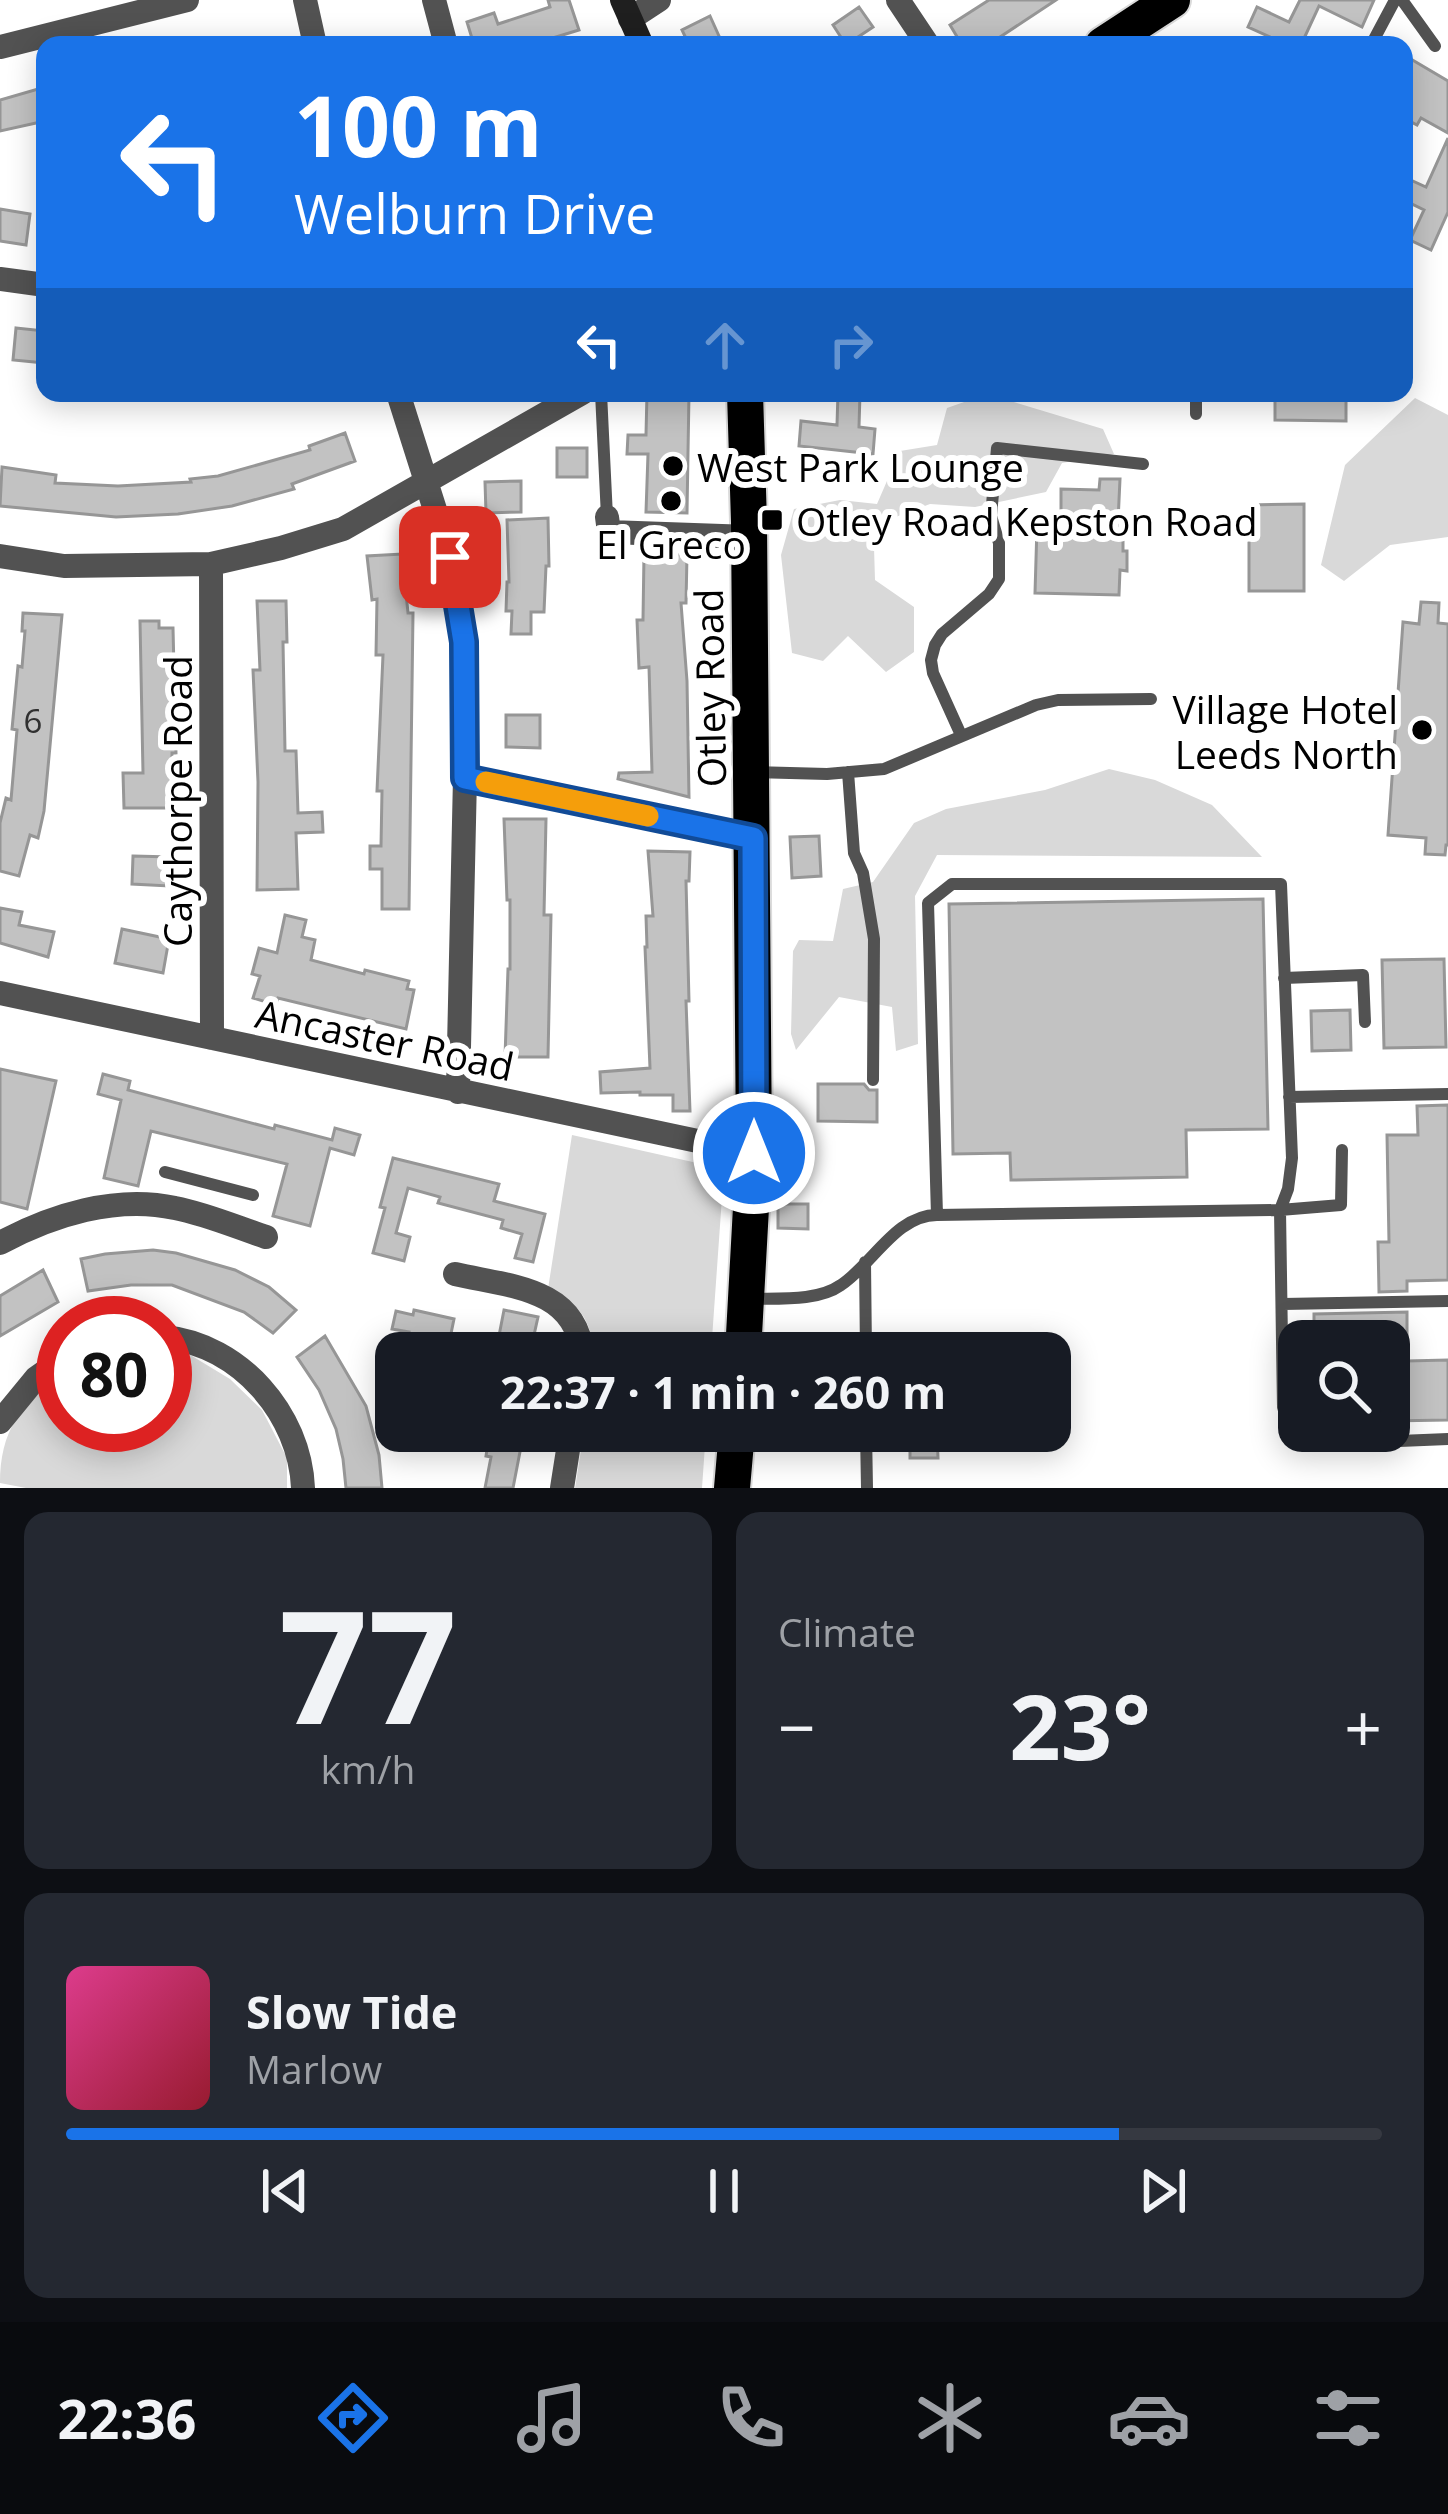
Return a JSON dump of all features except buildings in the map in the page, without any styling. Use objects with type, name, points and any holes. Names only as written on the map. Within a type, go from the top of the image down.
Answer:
[{"type":"highway","points":[[1117,36],[1172,0]]},
{"type":"highway","name":"Otley Road","points":[[745,402],[754,1153],[745,1332]]},
{"type":"highway","name":"Otley Road","points":[[748,453],[762,402]]},
{"type":"highway","points":[[732,1488],[735,1452]]},
{"type":"street","points":[[44,36],[187,0]]},
{"type":"street","points":[[305,0],[313,36]]},
{"type":"street","points":[[434,0],[444,36]]},
{"type":"street","points":[[626,9],[659,0]]},
{"type":"street","points":[[898,0],[922,36]]},
{"type":"street","points":[[0,47],[36,38]]},
{"type":"street","points":[[0,280],[36,284]]},
{"type":"street","points":[[401,402],[450,557],[464,642],[458,1092]]},
{"type":"street","points":[[0,556],[64,566],[212,564],[343,530],[566,402]]},
{"type":"street","points":[[607,518],[609,532],[750,537]]},
{"type":"street","name":"Caythorpe Road","points":[[212,564],[212,1038]]},
{"type":"street","points":[[465,778],[753,838]]},
{"type":"street","name":"Ancaster Road","points":[[0,994],[754,1153]]},
{"type":"street","points":[[0,1243],[28,1227],[83,1210],[136,1204],[175,1208],[266,1237]]},
{"type":"street","points":[[454,1274],[537,1293],[574,1321],[577,1332]]},
{"type":"street","points":[[192,1342],[248,1372],[274,1403],[302,1462],[303,1488]]},
{"type":"street","points":[[0,1423],[36,1378]]},
{"type":"street","points":[[562,1488],[568,1452]]},
{"type":"lane","points":[[1377,36],[1399,0],[1436,46]]},
{"type":"lane","points":[[601,402],[607,518]]},
{"type":"lane","points":[[1196,402],[1196,414]]},
{"type":"lane","points":[[961,735],[931,660],[942,634],[989,594],[999,579],[999,543],[991,516],[997,448],[1143,464]]},
{"type":"lane","points":[[752,772],[884,769],[1036,705],[1058,700],[1150,699]]},
{"type":"lane","points":[[848,772],[854,854],[863,873],[874,939],[873,1080]]},
{"type":"lane","points":[[937,1215],[928,903],[952,884],[1281,884],[1292,1158],[1280,1210],[1286,1418],[1306,1440],[1448,1438]]},
{"type":"lane","points":[[1284,977],[1363,975],[1365,1022]]},
{"type":"lane","points":[[1288,1097],[1448,1094]]},
{"type":"lane","points":[[748,1299],[803,1297],[839,1287],[921,1215],[1341,1205],[1342,1150]]},
{"type":"lane","points":[[165,1172],[253,1196]]},
{"type":"lane","points":[[205,1217],[211,1184]]},
{"type":"lane","points":[[865,1262],[866,1332]]},
{"type":"lane","points":[[1283,1304],[1448,1301]]},
{"type":"lane","points":[[866,1452],[867,1488]]},
{"type":"shaded area","points":[[1413,400],[1448,415],[1448,537],[1390,545],[1344,581],[1321,565],[1345,465]]},
{"type":"shaded area","points":[[964,402],[1014,402],[1103,429],[1114,454],[1062,463],[1046,492],[975,507],[930,504],[893,518],[874,547],[875,580],[914,607],[914,652],[886,672],[848,636],[823,661],[792,653],[781,555],[794,509],[840,500],[877,504],[900,451],[937,445],[947,408]]},
{"type":"shaded area","points":[[1109,769],[1155,780],[1212,805],[1262,857],[937,855],[915,896],[918,1044],[896,1051],[892,1007],[839,997],[796,1050],[791,1034],[793,951],[799,940],[833,941],[843,889],[873,882],[914,823],[946,809],[1045,790]]},
{"type":"shaded area","points":[[572,1135],[724,1169],[712,1332],[590,1332],[582,1314],[548,1289]]},
{"type":"shaded area","points":[[192,1356],[230,1379],[262,1410],[287,1458],[287,1488],[26,1488],[0,1483],[9,1434],[35,1397],[36,1452],[192,1452]]},
{"type":"shaded area","points":[[581,1452],[705,1452],[702,1488],[575,1488]]},
{"type":"slow traffic","points":[[486,782],[648,816]]},
{"type":"place","name":"West Park Lounge","points":[[673,466]]},
{"type":"place","name":"El Greco","points":[[671,501]]},
{"type":"place","name":"Otley Road Kepston Road","points":[[772,520]]},
{"type":"place","name":"Village Hotel Leeds North","points":[[1422,730]]},
{"type":"route","points":[[450,557],[464,642],[465,778],[753,838],[754,1153]]}]
